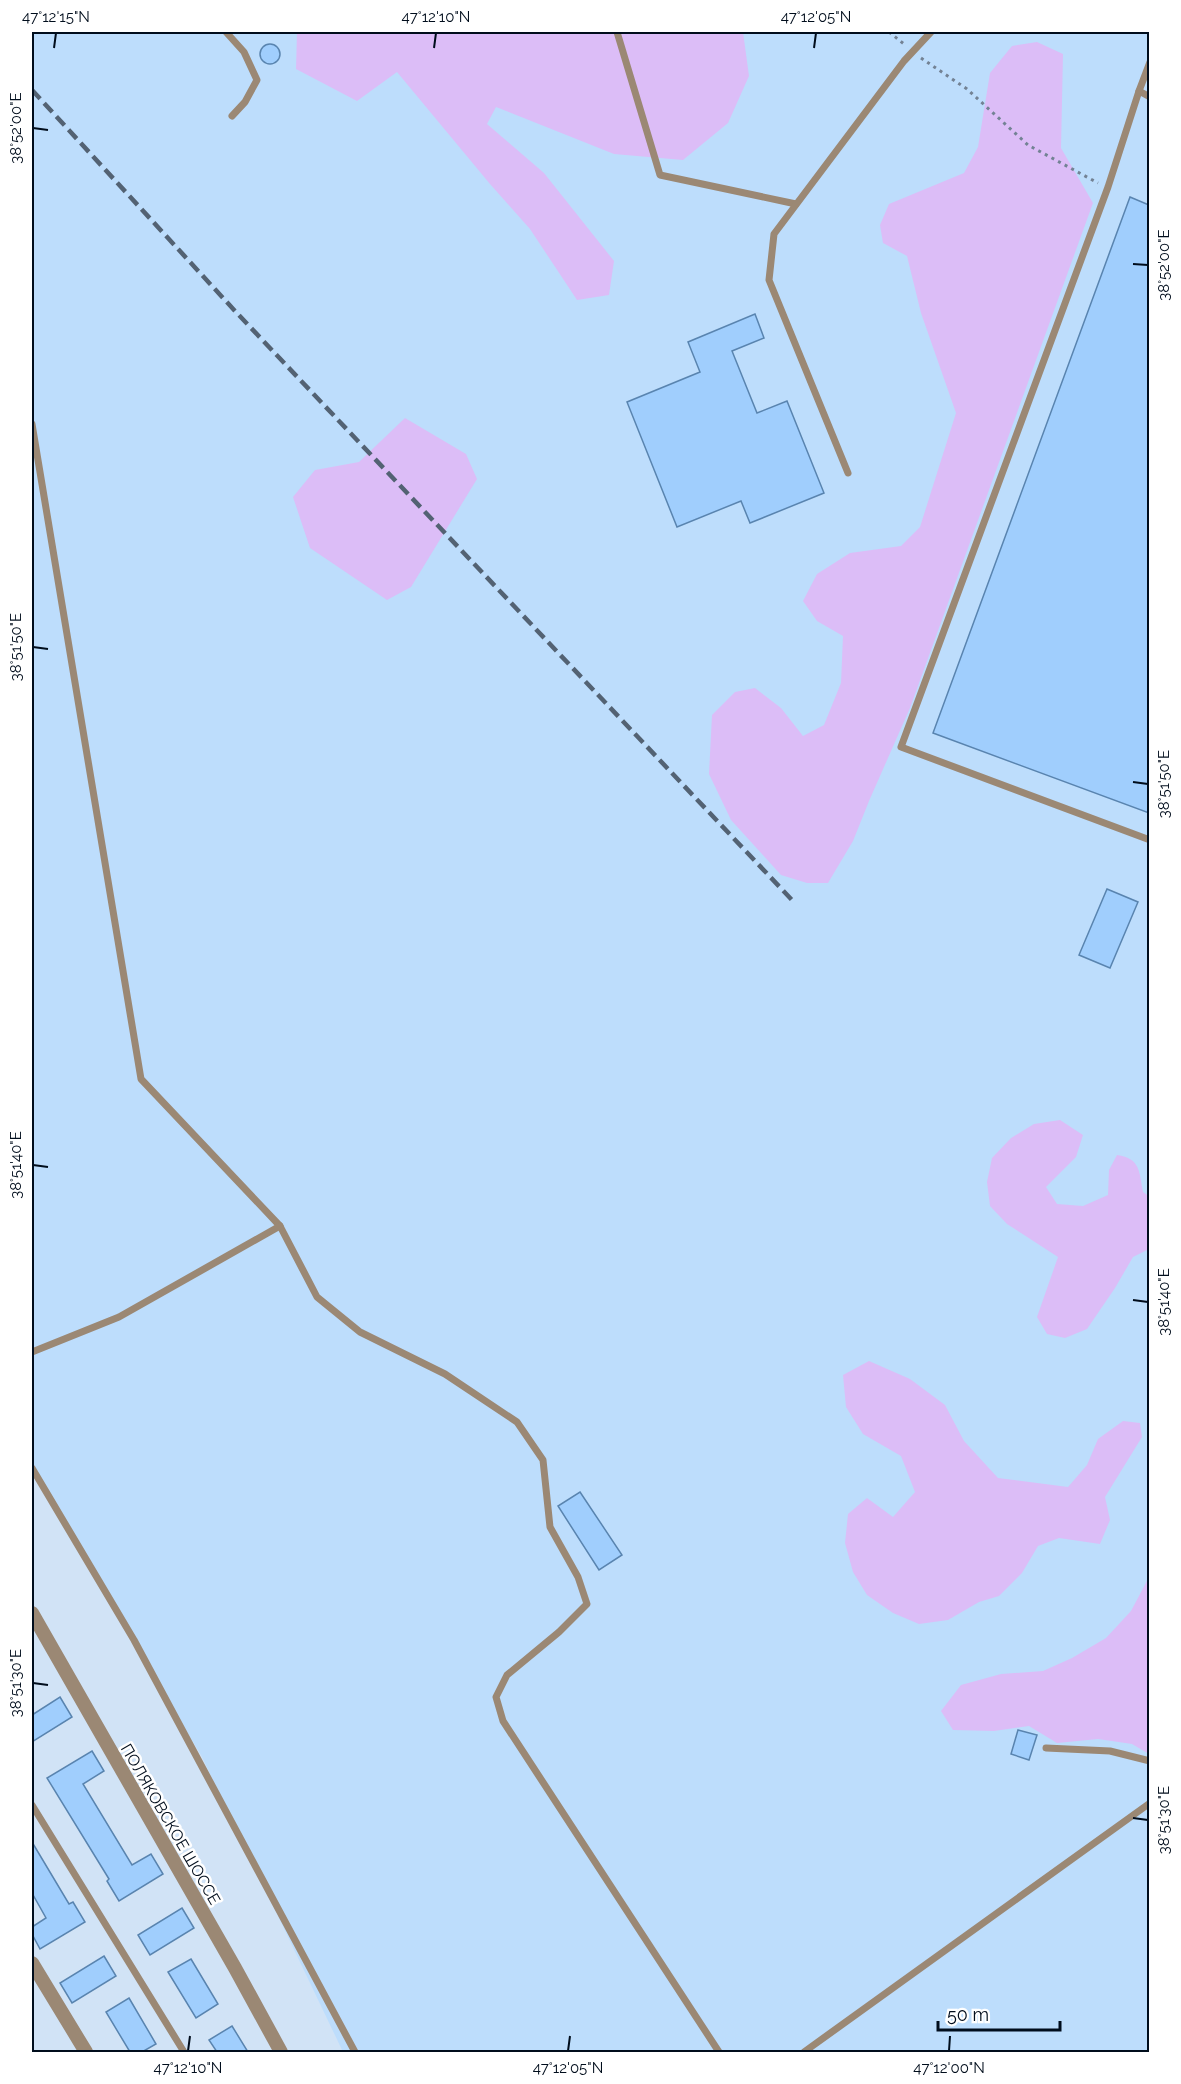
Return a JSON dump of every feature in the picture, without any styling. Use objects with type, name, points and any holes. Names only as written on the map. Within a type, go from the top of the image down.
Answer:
[{"type":"street","name":"ПОЛЯКОВСКОЕ ШОССЕ","points":[[32,1613],[281,2052]]},
{"type":"street","points":[[32,1963],[86,2052]]},
{"type":"lane","points":[[226,32],[244,52],[257,80],[245,102],[232,116]]},
{"type":"lane","points":[[617,32],[660,175],[796,204]]},
{"type":"lane","points":[[848,473],[769,280],[774,234],[912,52],[931,32]]},
{"type":"lane","points":[[1149,62],[1108,187],[901,747],[1149,840]]},
{"type":"lane","points":[[1139,91],[1149,97]]},
{"type":"lane","points":[[32,424],[141,1079],[279,1226],[317,1297],[360,1332],[445,1374],[517,1422],[543,1460],[550,1527],[578,1577],[587,1604],[559,1632],[507,1675],[496,1697],[503,1721],[718,2052]]},
{"type":"lane","points":[[32,1352],[119,1317],[279,1226]]},
{"type":"lane","points":[[32,1468],[134,1640],[355,2052]]},
{"type":"lane","points":[[1046,1748],[1110,1751],[1149,1761]]},
{"type":"lane","points":[[804,2052],[1149,1803]]},
{"type":"lane","points":[[32,1805],[184,2052]]},
{"type":"path","points":[[889,32],[912,52],[967,89],[1028,145],[1108,187]]},
{"type":"shaded area","points":[[32,32],[1149,32],[1149,2052],[343,2052],[202,1757],[32,1471]]},
{"type":"shaded area","points":[[297,32],[743,32],[749,76],[728,123],[683,160],[614,154],[496,107],[487,124],[544,173],[614,261],[609,295],[577,300],[530,229],[397,72],[357,101],[296,69]]},
{"type":"shaded area","points":[[1037,42],[1063,54],[1061,148],[1093,203],[910,708],[853,841],[828,883],[807,883],[781,875],[731,820],[709,774],[712,715],[735,692],[755,688],[781,708],[803,736],[824,725],[841,683],[843,636],[817,621],[803,601],[817,574],[850,553],[901,546],[920,527],[956,413],[921,313],[907,256],[883,243],[880,225],[889,204],[964,173],[978,147],[990,73],[1012,46]]},
{"type":"shaded area","points":[[405,418],[466,454],[477,479],[411,587],[387,600],[310,548],[293,497],[315,470],[359,462]]},
{"type":"shaded area","points":[[1060,1120],[1083,1135],[1076,1157],[1046,1187],[1057,1204],[1083,1206],[1108,1195],[1109,1170],[1117,1155],[1131,1159],[1135,1163],[1143,1192],[1150,1197],[1149,1249],[1133,1257],[1087,1329],[1065,1338],[1047,1334],[1037,1317],[1058,1257],[1007,1224],[990,1206],[987,1182],[992,1158],[1011,1138],[1034,1124]]},
{"type":"shaded area","points":[[869,1361],[910,1379],[945,1405],[964,1441],[998,1478],[1068,1487],[1087,1465],[1098,1439],[1123,1421],[1140,1423],[1142,1437],[1105,1497],[1110,1520],[1100,1544],[1059,1538],[1038,1546],[1022,1573],[999,1596],[979,1602],[948,1620],[919,1624],[893,1613],[867,1595],[853,1572],[845,1543],[848,1514],[867,1498],[893,1517],[915,1492],[901,1456],[863,1434],[846,1407],[843,1375]]},
{"type":"shaded area","points":[[1149,1577],[1149,1754],[1132,1744],[1098,1739],[1057,1743],[1029,1726],[994,1731],[953,1730],[941,1711],[961,1685],[1001,1674],[1043,1671],[1072,1658],[1106,1638],[1131,1611]]},
{"type":"building","points":[[266,44],[274,44],[280,50],[280,58],[274,64],[266,64],[260,58],[260,50]]},
{"type":"building","points":[[1130,197],[1149,205],[1149,813],[933,733]]},
{"type":"building","points":[[755,314],[764,338],[732,351],[757,413],[787,401],[824,493],[750,523],[741,501],[677,527],[627,402],[700,372],[688,342]]},
{"type":"building","points":[[1107,889],[1138,902],[1110,968],[1079,955]]},
{"type":"building","points":[[580,1492],[622,1555],[599,1570],[558,1506]]},
{"type":"building","points":[[60,1697],[72,1717],[32,1742],[32,1715]]},
{"type":"building","points":[[1018,1730],[1037,1735],[1029,1760],[1011,1754]]},
{"type":"building","points":[[92,1751],[104,1771],[83,1784],[132,1865],[151,1854],[163,1874],[119,1901],[107,1881],[109,1879],[47,1778]]},
{"type":"building","points":[[32,1842],[69,1904],[73,1902],[85,1922],[40,1949],[32,1934],[32,1927],[46,1918],[32,1893]]},
{"type":"building","points":[[182,1908],[194,1928],[150,1955],[138,1935]]},
{"type":"building","points":[[104,1956],[116,1976],[72,2003],[60,1983]]},
{"type":"building","points":[[191,1959],[218,2004],[196,2018],[168,1972]]},
{"type":"building","points":[[129,1998],[156,2044],[142,2052],[130,2052],[106,2012]]},
{"type":"building","points":[[232,2026],[248,2052],[217,2052],[209,2040]]},
{"type":"railway","points":[[32,90],[235,311],[792,900]]}]
